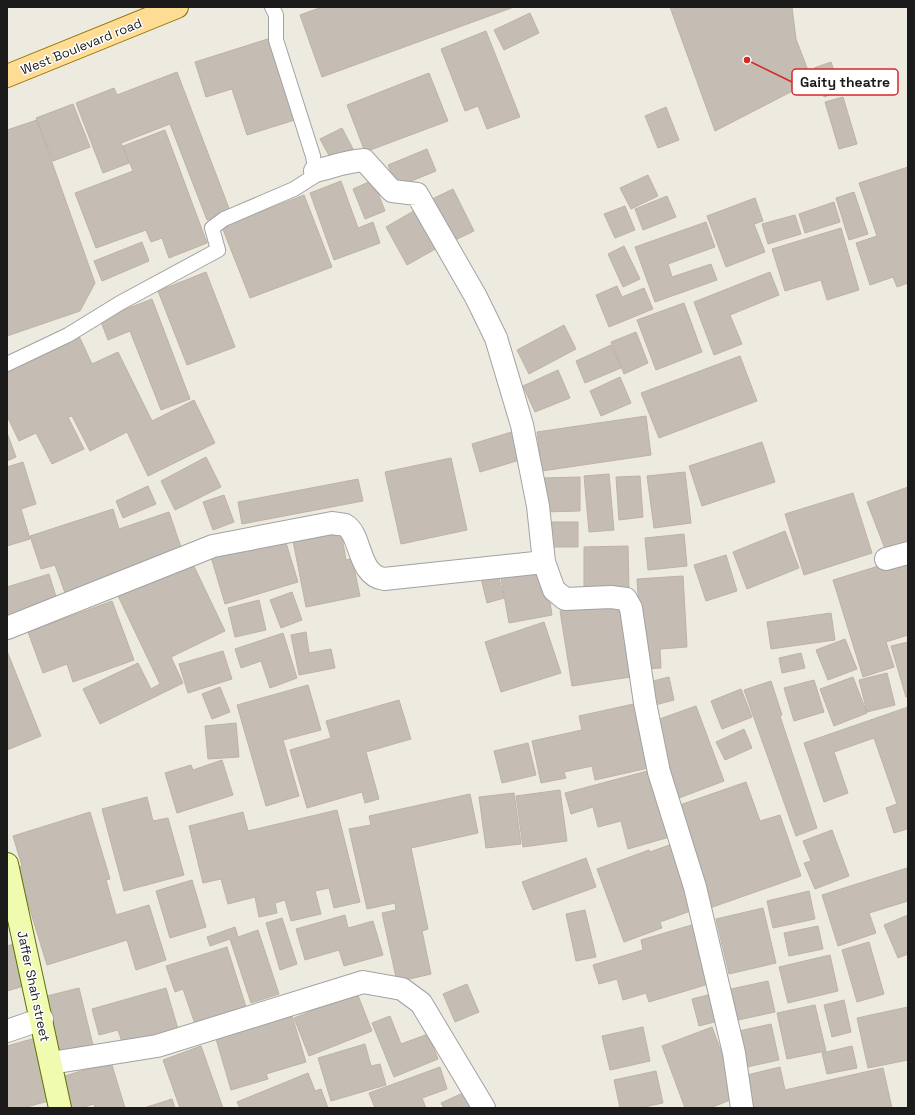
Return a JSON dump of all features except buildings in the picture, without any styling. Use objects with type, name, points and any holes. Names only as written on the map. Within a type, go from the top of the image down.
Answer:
[{"type":"main road","name":"West Boulevard road","points":[[7,76],[177,7]]},
{"type":"street","points":[[316,171],[337,167],[348,161],[364,160],[392,191],[417,194],[476,297],[496,338],[522,425],[538,506],[544,562],[554,590],[565,599],[611,598],[626,600],[631,608],[645,704],[659,772],[695,887],[734,1053],[742,1108]]},
{"type":"street","points":[[7,628],[213,546],[332,523],[345,525],[350,531],[368,569],[377,578],[391,578],[544,562]]},
{"type":"street","points":[[886,559],[908,553]]},
{"type":"street","name":"Jaffer Shah street","points":[[7,864],[42,1019],[60,1108]]},
{"type":"street","points":[[51,1062],[157,1046],[363,982],[402,989],[421,1003],[484,1108]]},
{"type":"street","points":[[7,1031],[42,1019]]},
{"type":"lane","points":[[7,364],[68,335],[120,303],[218,250],[212,228],[231,216],[294,189],[316,175],[313,156],[276,40],[276,15],[272,7]]},
{"type":"place","name":"Gaity theatre","points":[[747,60]]}]
